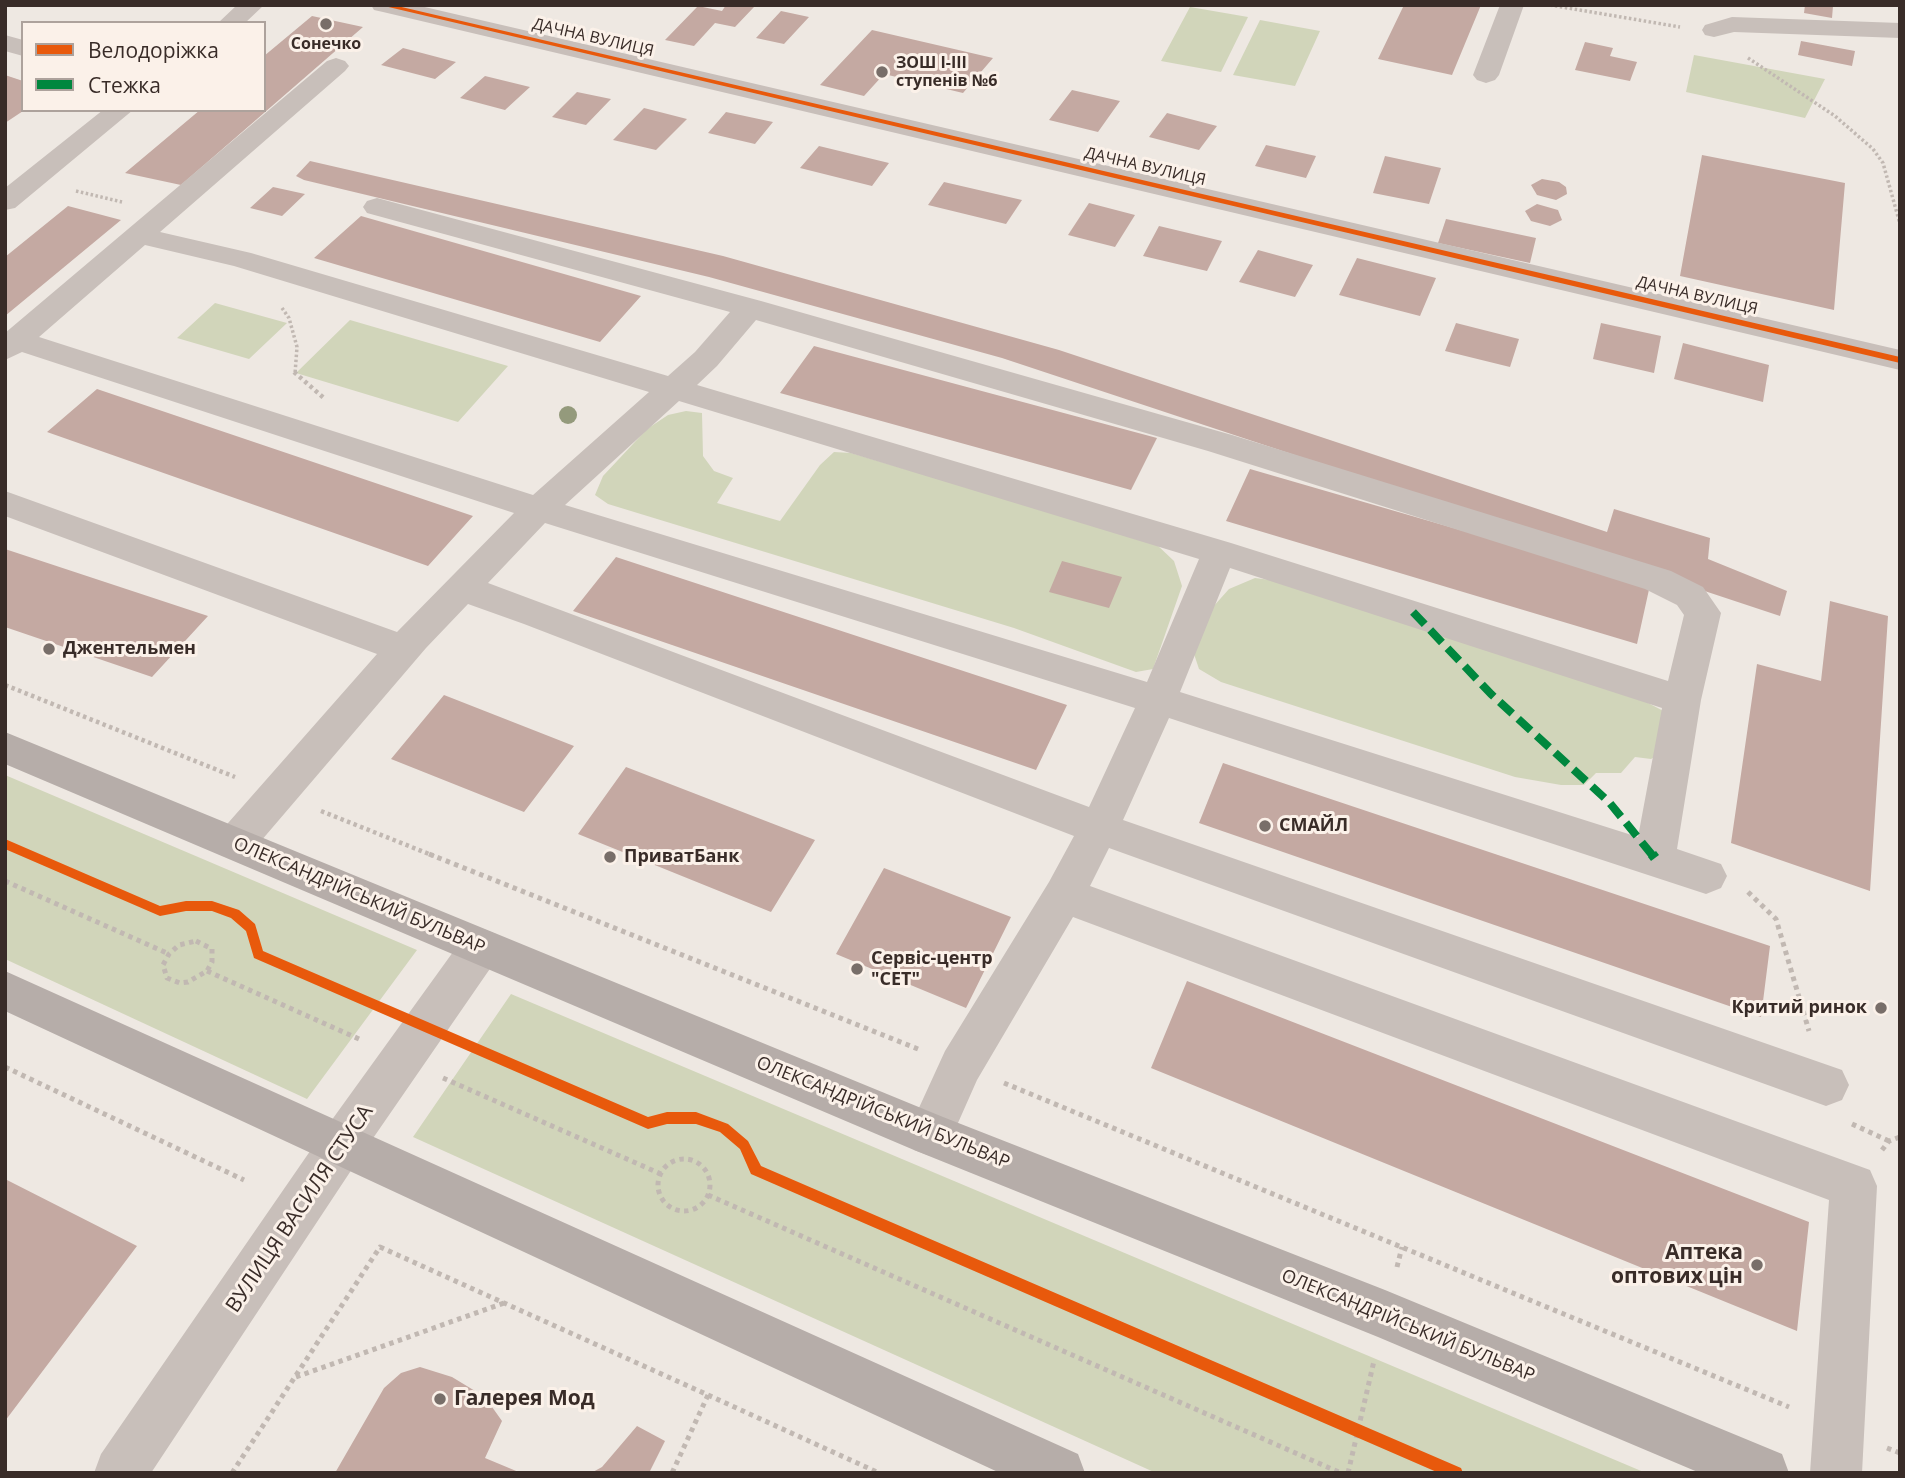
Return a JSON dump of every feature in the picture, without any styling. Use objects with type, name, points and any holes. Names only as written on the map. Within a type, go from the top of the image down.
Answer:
[{"type":"main road","name":"ОЛЕКСАНДРІЙСЬКИЙ БУЛЬВАР","points":[[5,747],[930,1134],[1385,1315],[1763,1473]]},
{"type":"main road","points":[[5,990],[1059,1473]]},
{"type":"street","points":[[232,21],[252,5]]},
{"type":"street","name":"ДАЧНА ВУЛИЦЯ","points":[[383,5],[1900,360]]},
{"type":"street","points":[[1486,75],[1512,5]]},
{"type":"street","points":[[1714,30],[1732,24],[1900,31]]},
{"type":"street","points":[[11,345],[141,236],[335,66]]},
{"type":"street","points":[[5,202],[118,112]]},
{"type":"street","points":[[377,207],[750,308],[1220,443],[1658,580],[1690,596],[1703,613],[1682,700],[1655,858]]},
{"type":"street","points":[[141,236],[241,259],[1219,552],[1682,700]]},
{"type":"street","points":[[234,843],[461,588],[539,509],[706,359],[750,308]]},
{"type":"street","points":[[11,345],[1158,700],[1706,876]]},
{"type":"street","points":[[5,503],[404,649]]},
{"type":"street","points":[[930,1134],[961,1066],[1064,895],[1099,828],[1158,700],[1219,552]]},
{"type":"street","points":[[461,588],[563,624],[1099,828],[1826,1085]]},
{"type":"street","points":[[1064,895],[1853,1186],[1836,1473]]},
{"type":"street","name":"ВУЛИЦЯ ВАСИЛЯ СТУСА","points":[[120,1473],[301,1209],[342,1144],[481,947]]},
{"type":"path","points":[[1550,5],[1662,25],[1714,30],[1756,64],[1835,116],[1873,149],[1883,163],[1900,224]]},
{"type":"path","points":[[70,190],[118,202]]},
{"type":"path","points":[[241,259],[263,282],[289,318],[297,347],[294,373],[334,406]]},
{"type":"path","points":[[1706,876],[1747,892],[1776,919],[1835,1115],[1889,1142],[1900,1137]]},
{"type":"path","points":[[5,881],[169,954]]},
{"type":"path","points":[[196,941],[208,945],[213,956],[203,975],[180,983],[167,978],[163,972],[163,965],[169,954],[179,945],[196,941]]},
{"type":"path","points":[[5,1067],[244,1180]]},
{"type":"path","points":[[693,1160],[701,1163],[710,1177],[708,1195],[696,1208],[678,1211],[664,1205],[657,1190],[658,1182],[661,1174],[675,1162],[693,1160]]},
{"type":"path","points":[[708,1195],[1341,1473]]},
{"type":"path","points":[[232,1473],[380,1247],[879,1473]]},
{"type":"path","points":[[295,1378],[504,1303]]},
{"type":"path","points":[[672,1473],[708,1395]]},
{"type":"path","points":[[1345,1424],[1370,1435]]},
{"type":"green space","points":[[1190,7],[1248,17],[1221,72],[1161,61]]},
{"type":"green space","points":[[1260,20],[1320,31],[1295,86],[1233,75]]},
{"type":"green space","points":[[1694,55],[1825,79],[1805,118],[1686,92]]},
{"type":"green space","points":[[215,303],[287,323],[249,359],[177,338]]},
{"type":"green space","points":[[350,320],[508,366],[458,422],[296,373]]},
{"type":"green space","points":[[686,411],[702,413],[703,456],[714,471],[733,478],[717,503],[780,521],[820,465],[834,452],[851,453],[1155,543],[1174,561],[1182,586],[1153,669],[1136,672],[1014,628],[608,504],[595,495],[603,476],[647,429],[668,415]]},
{"type":"green space","points":[[1255,578],[1287,582],[1631,694],[1671,715],[1665,751],[1651,759],[1635,757],[1621,773],[1596,773],[1584,785],[1561,785],[1515,777],[1221,682],[1199,669],[1193,651],[1204,617],[1229,589]]},
{"type":"green space","points":[[5,775],[417,950],[307,1099],[5,959]]},
{"type":"green space","points":[[511,994],[1646,1473],[1156,1473],[413,1137]]},
{"type":"building","points":[[726,5],[754,7],[735,27],[715,23],[694,46],[665,40],[698,6],[722,11]]},
{"type":"building","points":[[1404,5],[1481,5],[1452,75],[1378,59]]},
{"type":"building","points":[[1805,5],[1833,6],[1832,18],[1804,13]]},
{"type":"building","points":[[781,11],[809,17],[784,44],[756,38]]},
{"type":"building","points":[[312,16],[363,27],[266,111],[266,54]]},
{"type":"building","points":[[872,30],[993,58],[963,93],[884,74],[864,96],[820,85]]},
{"type":"building","points":[[1801,41],[1855,51],[1852,66],[1798,55]]},
{"type":"building","points":[[1585,42],[1613,48],[1610,56],[1637,62],[1630,81],[1575,70]]},
{"type":"building","points":[[403,48],[456,62],[435,79],[381,65]]},
{"type":"building","points":[[5,75],[21,80],[22,112],[5,123]]},
{"type":"building","points":[[485,76],[530,87],[505,110],[460,98]]},
{"type":"building","points":[[1072,90],[1120,101],[1098,132],[1049,120]]},
{"type":"building","points":[[577,92],[611,99],[586,125],[552,117]]},
{"type":"building","points":[[644,108],[687,119],[656,150],[613,140]]},
{"type":"building","points":[[198,112],[265,112],[181,185],[125,173]]},
{"type":"building","points":[[726,112],[773,122],[755,144],[708,133]]},
{"type":"building","points":[[1167,113],[1217,126],[1199,150],[1149,137]]},
{"type":"building","points":[[1266,145],[1316,156],[1306,178],[1255,166]]},
{"type":"building","points":[[819,146],[889,163],[872,186],[800,168]]},
{"type":"building","points":[[1702,155],[1845,183],[1834,310],[1680,276]]},
{"type":"building","points":[[1385,156],[1441,168],[1429,204],[1373,193]]},
{"type":"building","points":[[310,161],[723,256],[1059,350],[1607,532],[1614,509],[1710,538],[1708,559],[1787,591],[1780,616],[1002,358],[709,277],[296,176]]},
{"type":"building","points":[[1542,179],[1559,182],[1566,187],[1567,194],[1556,200],[1537,195],[1531,185]]},
{"type":"building","points":[[944,182],[1022,200],[1006,224],[928,205]]},
{"type":"building","points":[[273,187],[305,194],[282,216],[250,208]]},
{"type":"building","points":[[1089,203],[1135,215],[1115,247],[1068,235]]},
{"type":"building","points":[[1537,204],[1558,210],[1562,220],[1550,226],[1531,221],[1525,211]]},
{"type":"building","points":[[68,206],[121,220],[5,316],[5,257]]},
{"type":"building","points":[[361,216],[641,296],[600,342],[314,258]]},
{"type":"building","points":[[1446,219],[1536,238],[1530,263],[1438,243]]},
{"type":"building","points":[[1159,226],[1222,241],[1207,271],[1143,256]]},
{"type":"building","points":[[1258,250],[1313,265],[1295,297],[1239,282]]},
{"type":"building","points":[[1357,258],[1436,278],[1420,316],[1339,295]]},
{"type":"building","points":[[1456,323],[1519,339],[1510,367],[1445,351]]},
{"type":"building","points":[[1601,323],[1661,336],[1654,373],[1593,359]]},
{"type":"building","points":[[1683,343],[1769,365],[1763,402],[1674,379]]},
{"type":"building","points":[[814,346],[1157,438],[1131,490],[780,393]]},
{"type":"building","points":[[97,389],[473,516],[428,566],[47,432]]},
{"type":"building","points":[[1250,469],[1650,585],[1637,644],[1226,521]]},
{"type":"building","points":[[5,549],[208,616],[152,677],[5,627]]},
{"type":"building","points":[[616,557],[1067,705],[1036,770],[573,611]]},
{"type":"building","points":[[1062,561],[1122,577],[1109,608],[1049,592]]},
{"type":"building","points":[[1830,601],[1888,616],[1870,891],[1731,843],[1757,664],[1821,681]]},
{"type":"building","points":[[444,695],[574,746],[524,812],[391,759]]},
{"type":"building","points":[[1223,763],[1770,946],[1761,1017],[1199,823]]},
{"type":"building","points":[[626,767],[815,840],[771,912],[578,834]]},
{"type":"building","points":[[884,868],[1011,917],[966,1008],[836,954]]},
{"type":"building","points":[[1187,981],[1809,1222],[1797,1331],[1151,1068]]},
{"type":"building","points":[[5,1179],[137,1246],[5,1421]]},
{"type":"building","points":[[420,1367],[452,1377],[485,1397],[502,1421],[485,1458],[521,1473],[335,1473],[384,1388],[401,1373]]},
{"type":"building","points":[[637,1426],[665,1441],[649,1473],[591,1473],[602,1467]]},
{"type":"marked path","points":[[1413,612],[1491,694],[1609,802],[1655,858]]},
{"type":"cycle path","points":[[383,5],[1900,360]]},
{"type":"cycle path","points":[[5,844],[160,911],[186,906],[212,906],[235,914],[251,928],[258,954],[648,1123],[667,1118],[696,1118],[724,1128],[744,1145],[756,1170],[1456,1473]]},
{"type":"place","name":"Сонечко","points":[[326,24]]},
{"type":"place","name":"ЗОШ І-ІІІ ступенів №6","points":[[882,72]]},
{"type":"place","name":"Джентельмен","points":[[49,649]]},
{"type":"place","name":"СМАЙЛ","points":[[1265,826]]},
{"type":"place","name":"ПриватБанк","points":[[610,857]]},
{"type":"place","name":"Сервіс-центр \"СЕТ\"","points":[[857,969]]},
{"type":"place","name":"Критий ринок","points":[[1881,1008]]},
{"type":"place","name":"Аптека оптових цін","points":[[1757,1265]]},
{"type":"place","name":"Галерея Мод","points":[[440,1399]]}]
